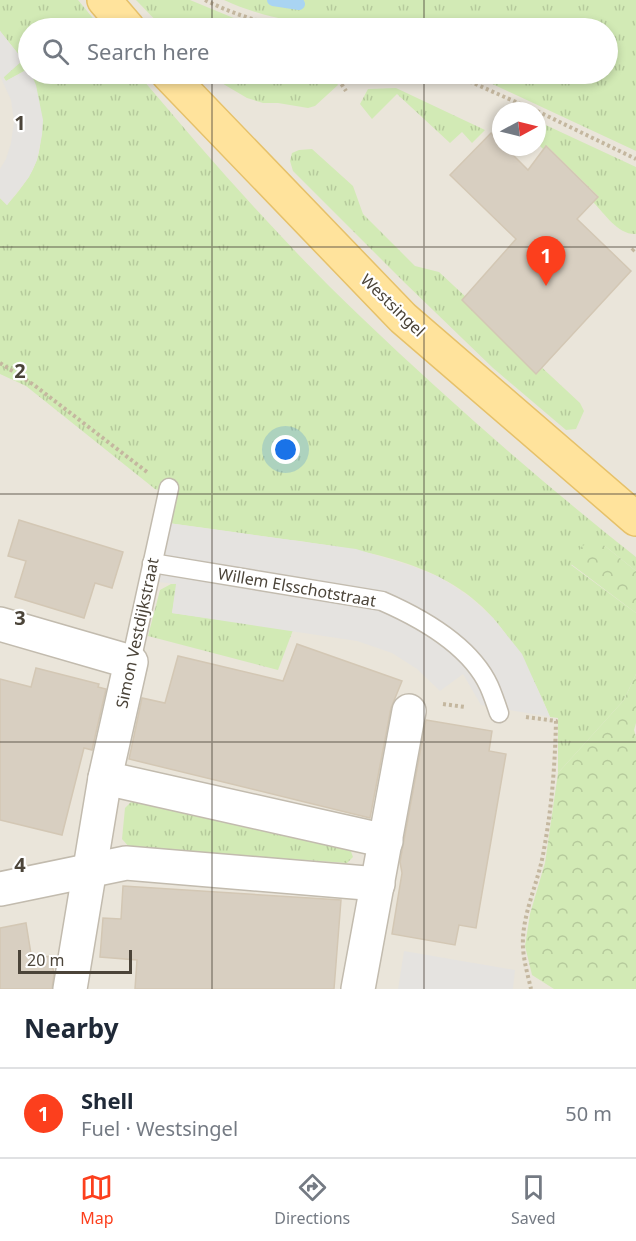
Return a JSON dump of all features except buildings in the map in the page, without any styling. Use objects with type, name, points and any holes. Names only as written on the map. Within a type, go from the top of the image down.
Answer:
[{"type":"main road","points":[[104,0],[119,18]]},
{"type":"main road","name":"Westsingel","points":[[178,84],[403,318],[636,519]]},
{"type":"street","points":[[0,624],[130,662]]},
{"type":"street","name":"Simon Vestdijkstraat","points":[[70,989],[105,778],[130,662]]},
{"type":"street","points":[[358,989],[410,711]]},
{"type":"street","points":[[105,778],[386,841]]},
{"type":"street","points":[[0,889],[126,863],[378,884]]},
{"type":"lane","name":"Simon Vestdijkstraat","points":[[130,662],[169,488]]},
{"type":"lane","name":"Willem Elsschotstraat","points":[[152,562],[382,601],[414,615],[442,632],[471,661],[489,685],[499,713]]},
{"type":"path","points":[[205,0],[249,18]]},
{"type":"path","points":[[341,84],[346,91]]},
{"type":"path","points":[[475,84],[516,102]]},
{"type":"path","points":[[546,116],[636,159]]},
{"type":"path","points":[[0,363],[34,385],[169,488]]},
{"type":"path","points":[[410,711],[414,699],[556,721],[555,769],[547,834],[540,873],[527,914],[524,937],[523,948],[531,989]]},
{"type":"shaded area","points":[[0,0],[636,0],[636,989],[0,989]]},
{"type":"shaded area","points":[[0,31],[18,54],[18,64],[3,78],[6,81],[18,74],[18,84],[36,84],[43,120],[37,160],[29,177],[7,205],[0,198],[0,169],[11,143],[14,121],[11,100],[0,76]]},
{"type":"shaded area","points":[[168,523],[356,549],[439,577],[470,597],[493,618],[522,654],[550,717],[481,705],[463,674],[440,691],[417,669],[392,653],[357,641],[172,613],[176,584],[158,582]]},
{"type":"shaded area","points":[[404,951],[515,970],[513,989],[398,989]]},
{"type":"green space","points":[[0,0],[78,0],[93,18],[18,18],[18,54],[0,31]]},
{"type":"green space","points":[[136,0],[190,0],[234,18],[153,18]]},
{"type":"green space","points":[[224,0],[636,0],[636,151],[546,109],[546,102],[531,102],[492,84],[618,84],[618,18],[277,18]]},
{"type":"green space","points":[[18,64],[18,74],[6,81],[3,76]]},
{"type":"green space","points":[[34,84],[147,84],[303,260],[362,318],[496,441],[636,557],[636,571],[605,546],[571,565],[636,613],[636,674],[624,700],[558,773],[558,718],[550,717],[518,653],[493,618],[472,598],[448,582],[393,559],[334,546],[168,523],[174,495],[155,489],[26,386],[0,374],[0,198],[7,205],[25,183],[36,162],[41,126]]},
{"type":"green space","points":[[225,85],[338,85],[315,106],[308,108],[263,103],[247,98]]},
{"type":"green space","points":[[396,88],[485,130],[472,143],[462,132],[450,143],[397,94],[372,119],[360,104],[368,89]]},
{"type":"green space","points":[[546,125],[636,167],[636,234],[623,231],[612,223],[593,202],[598,196],[547,146]]},
{"type":"green space","points":[[312,149],[353,186],[363,214],[415,266],[439,272],[580,403],[584,411],[576,429],[566,430],[493,368],[293,171],[290,161],[292,153]]},
{"type":"green space","points":[[593,542],[605,546],[636,571],[636,613],[571,564],[582,546]]},
{"type":"green space","points":[[171,584],[177,584],[172,613],[293,630],[278,670],[148,636],[160,590]]},
{"type":"green space","points":[[636,674],[634,730],[636,737],[636,989],[554,989],[532,975],[525,946],[530,914],[545,863],[558,773],[624,700]]},
{"type":"green space","points":[[132,801],[350,849],[353,857],[347,863],[130,848],[122,839],[125,808]]},
{"type":"waterway","points":[[273,0],[299,4]]},
{"type":"place","name":"Shell","points":[[546,286]]}]
